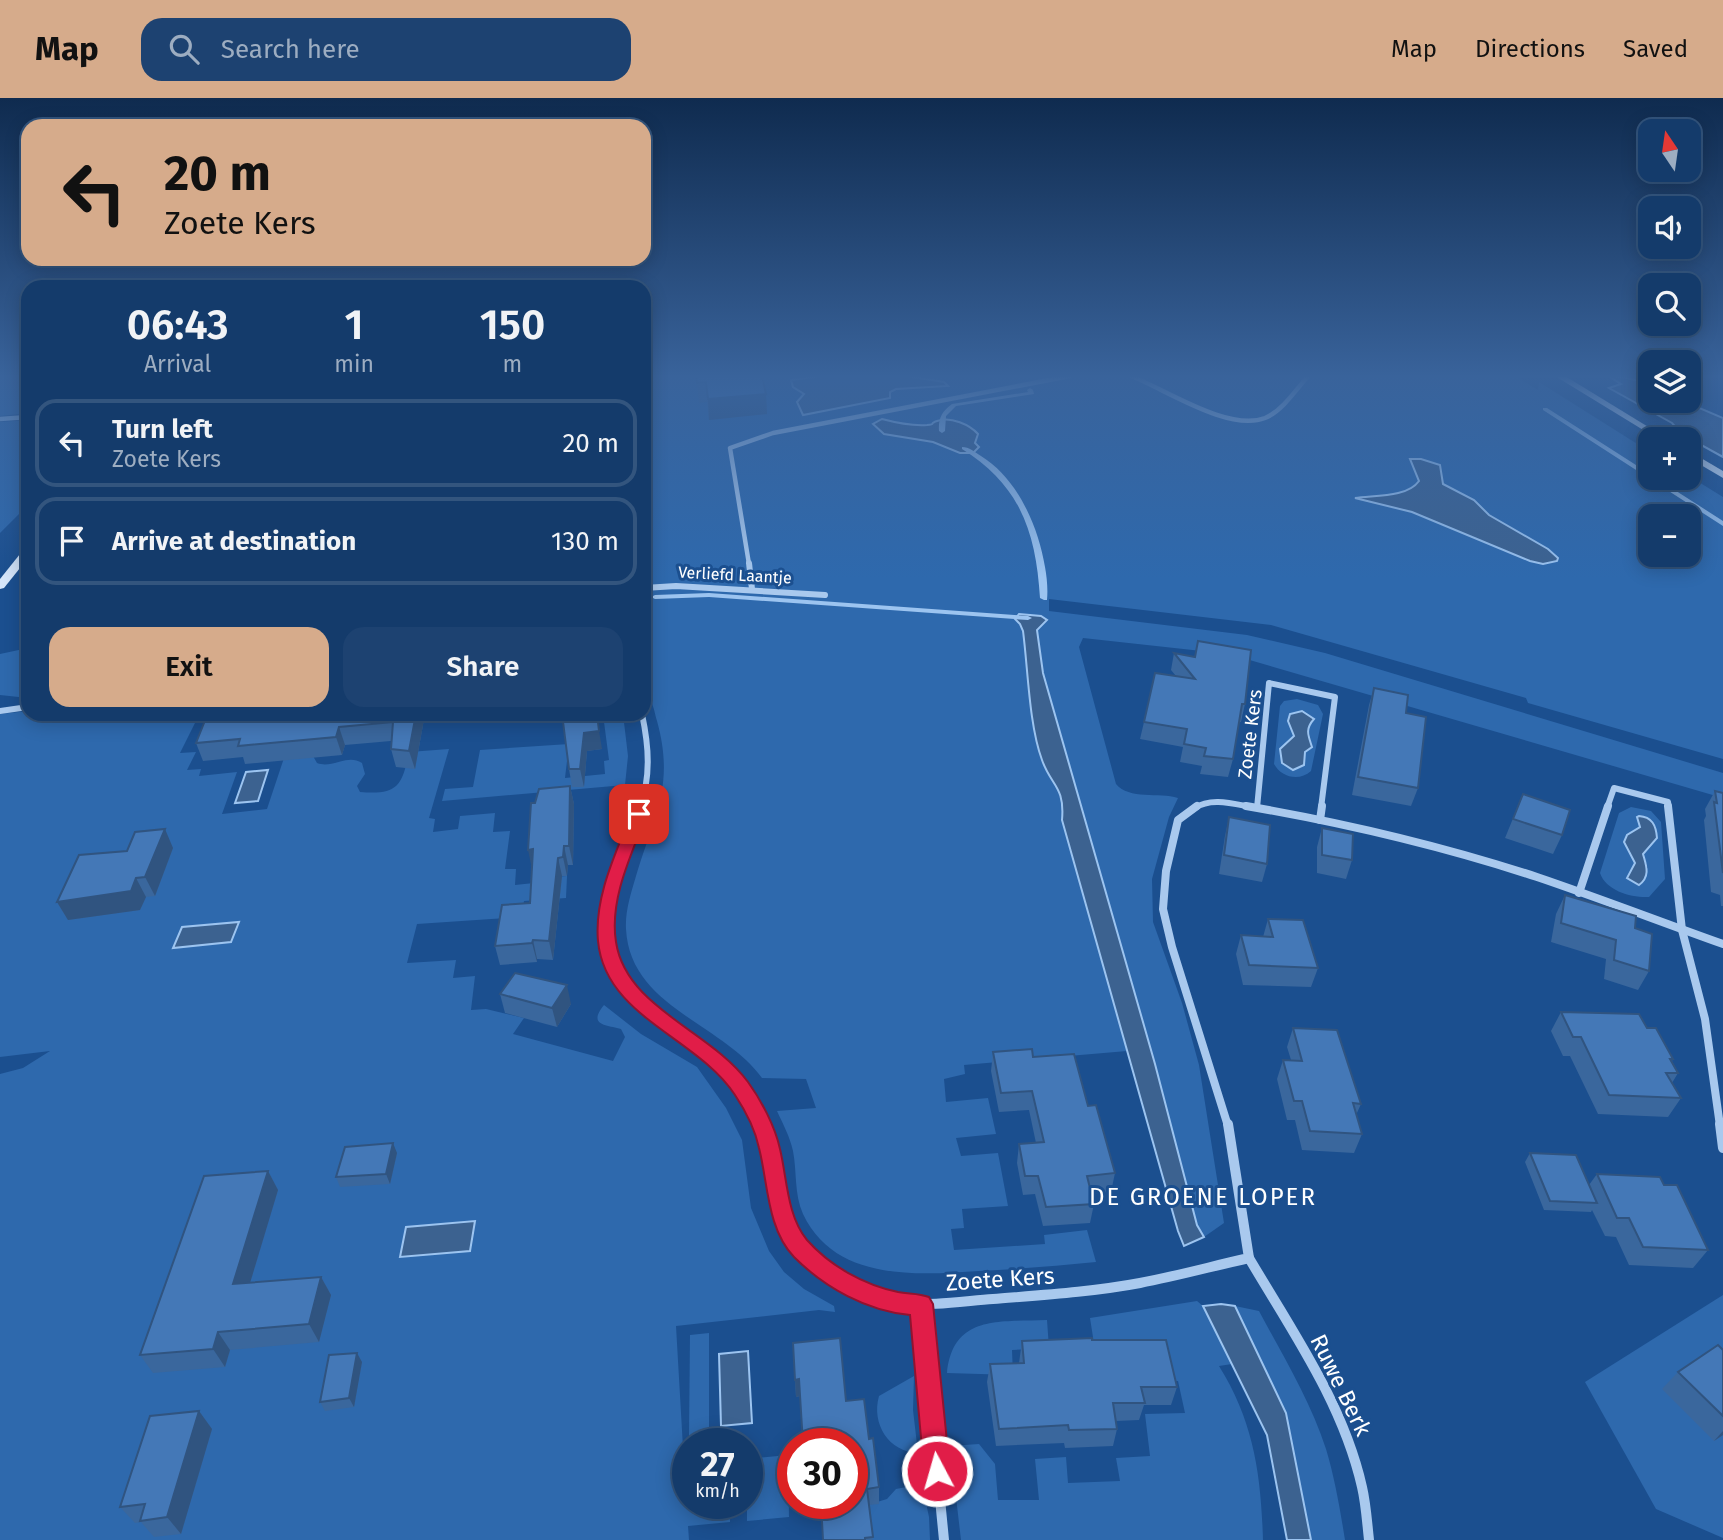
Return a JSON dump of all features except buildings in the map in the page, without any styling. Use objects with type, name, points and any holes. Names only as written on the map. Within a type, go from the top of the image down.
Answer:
[{"type":"main road","points":[[1701,461],[1723,475]]},
{"type":"main road","points":[[0,586],[21,560]]},
{"type":"street","points":[[743,443],[730,448],[744,526],[751,589]]},
{"type":"street","name":"Verliefd Laantje","points":[[651,588],[751,589],[825,595]]},
{"type":"street","name":"Zoete Kers","points":[[1257,808],[1269,683],[1335,697],[1320,820]]},
{"type":"street","points":[[0,711],[21,708]]},
{"type":"street","name":"Zoete Kers","points":[[643,721],[648,748],[645,794],[612,886],[607,923],[607,942],[620,981],[641,1003],[719,1061],[742,1088],[769,1145],[783,1215],[790,1234],[800,1248],[831,1275],[853,1288],[898,1303],[921,1304],[1069,1293],[1139,1283],[1249,1258],[1226,1115],[1172,947],[1163,909],[1166,871],[1178,820],[1202,803],[1220,802],[1320,820],[1453,851],[1723,944]]},
{"type":"street","points":[[1579,893],[1614,788],[1668,802],[1682,930],[1705,1019],[1723,1148]]},
{"type":"street","name":"Ruwe Berk","points":[[1249,1258],[1315,1373],[1342,1427],[1362,1488],[1369,1540]]},
{"type":"street","points":[[921,1304],[944,1540]]},
{"type":"shaded area","points":[[0,443],[21,443],[21,512],[0,533]]},
{"type":"shaded area","points":[[651,443],[1636,443],[1638,490],[1701,490],[1701,483],[1723,497],[1723,759],[1528,703],[1526,698],[1271,625],[1049,599],[1049,611],[1247,635],[1325,653],[1723,773],[1723,798],[1229,654],[1083,638],[1079,647],[1116,784],[1136,794],[1178,798],[1169,817],[1152,879],[1153,922],[1182,1003],[1199,1065],[1224,1223],[1204,1237],[1197,1225],[1155,1064],[1043,673],[1037,630],[1046,622],[1020,624],[1027,657],[1037,743],[1059,793],[1062,820],[1127,1051],[964,1065],[965,1074],[944,1079],[946,1102],[988,1098],[996,1134],[956,1138],[961,1156],[998,1153],[1008,1206],[962,1209],[964,1228],[951,1229],[954,1250],[1045,1244],[1044,1235],[1087,1230],[1096,1262],[905,1273],[880,1270],[857,1263],[835,1252],[817,1236],[800,1206],[793,1151],[777,1111],[816,1108],[806,1079],[762,1078],[745,1059],[724,1042],[660,996],[643,977],[631,956],[626,929],[627,909],[660,800],[664,764],[662,744],[651,702]]},
{"type":"shaded area","points":[[936,443],[975,443],[979,447],[973,453],[960,453]]},
{"type":"shaded area","points":[[1701,443],[1723,443],[1723,457],[1701,445]]},
{"type":"shaded area","points":[[1410,459],[1421,459],[1440,465],[1443,484],[1474,500],[1489,515],[1548,549],[1558,558],[1557,561],[1543,564],[1530,561],[1412,512],[1355,498],[1389,495],[1414,486],[1419,481]]},
{"type":"shaded area","points":[[1019,614],[1041,616],[1047,620],[1037,630],[1043,673],[1155,1064],[1197,1225],[1204,1237],[1184,1246],[1062,820],[1059,793],[1038,746],[1023,631],[1015,619]]},
{"type":"shaded area","points":[[21,650],[21,697],[0,695],[0,654]]},
{"type":"shaded area","points":[[1297,699],[1318,705],[1323,714],[1311,771],[1296,777],[1286,775],[1274,764],[1280,706],[1284,701]],"holes":[[[1288,721],[1308,726],[1312,747],[1305,752],[1280,749],[1294,736]]]},
{"type":"shaded area","points":[[1302,711],[1314,719],[1308,732],[1312,747],[1305,752],[1304,765],[1293,770],[1282,763],[1280,749],[1294,736],[1288,721],[1290,714]]},
{"type":"shaded area","points":[[21,712],[21,721],[196,721],[180,753],[196,752],[187,770],[201,769],[199,776],[237,772],[222,814],[267,809],[296,721],[312,721],[313,756],[317,763],[356,760],[362,763],[365,774],[357,786],[360,792],[383,792],[396,786],[404,773],[409,752],[449,749],[429,818],[435,819],[433,832],[458,829],[460,816],[495,813],[493,832],[510,831],[505,869],[516,869],[515,885],[553,881],[553,877],[567,876],[566,898],[524,901],[521,917],[417,924],[407,963],[456,960],[453,978],[475,976],[471,1010],[486,1009],[524,1018],[513,1034],[613,1061],[625,1037],[621,1029],[598,1021],[599,1012],[604,1005],[641,1034],[697,1067],[726,1108],[742,1140],[751,1208],[769,1251],[784,1272],[804,1289],[834,1306],[835,1312],[819,1310],[676,1326],[682,1428],[672,1428],[672,1519],[730,1519],[730,1522],[688,1526],[689,1540],[0,1540],[0,1074],[23,1068],[50,1051],[0,1057],[0,714]]},
{"type":"shaded area","points":[[624,721],[628,756],[625,785],[442,801],[445,789],[473,787],[480,750],[569,744],[565,778],[605,774],[604,761],[609,760],[604,722],[596,722]]},
{"type":"shaded area","points":[[268,770],[258,801],[235,803],[246,772]]},
{"type":"shaded area","points":[[1631,807],[1651,811],[1661,822],[1665,879],[1649,897],[1620,892],[1608,884],[1600,873],[1619,813]],"holes":[[[1640,827],[1648,846],[1643,854],[1648,868],[1627,878],[1635,863],[1624,842],[1627,835]]]},
{"type":"shaded area","points":[[1639,816],[1652,822],[1657,838],[1643,854],[1646,874],[1639,885],[1627,878],[1635,863],[1624,842],[1627,835],[1640,827]]},
{"type":"shaded area","points":[[239,922],[231,942],[173,948],[182,927]]},
{"type":"shaded area","points":[[475,1221],[470,1251],[400,1257],[406,1227]]},
{"type":"shaded area","points":[[1723,1295],[1723,1538],[1656,1509],[1585,1382]]},
{"type":"shaded area","points":[[1197,1301],[1203,1306],[1232,1364],[1219,1366],[1231,1387],[1248,1429],[1260,1493],[1263,1540],[961,1540],[950,1446],[979,1444],[995,1464],[998,1500],[1039,1500],[1035,1459],[1066,1457],[1068,1483],[1120,1481],[1116,1458],[1150,1456],[1145,1414],[1185,1413],[1178,1381],[1170,1381],[1095,1350],[1090,1318]]},
{"type":"shaded area","points":[[1203,1306],[1235,1306],[1286,1413],[1311,1540],[1287,1540],[1267,1435]]},
{"type":"shaded area","points":[[1235,1306],[1259,1311],[1304,1396],[1320,1431],[1329,1460],[1345,1540],[1311,1540],[1286,1413]]},
{"type":"shaded area","points":[[1047,1320],[1049,1348],[1012,1350],[1013,1375],[947,1373],[951,1354],[959,1340],[969,1331],[996,1322]]},
{"type":"shaded area","points":[[709,1333],[709,1428],[689,1428],[690,1335]]},
{"type":"shaded area","points":[[748,1351],[752,1423],[721,1426],[719,1354]]},
{"type":"shaded area","points":[[914,1376],[913,1410],[918,1453],[899,1448],[891,1442],[880,1426],[877,1406],[879,1396]]},
{"type":"shaded area","points":[[777,1456],[777,1518],[747,1521],[763,1519],[763,1457]]},
{"type":"shaded area","points":[[922,1484],[929,1517],[930,1540],[871,1540],[868,1505],[887,1499],[896,1489]]},
{"type":"waterway","points":[[1598,443],[1638,469]]},
{"type":"waterway","points":[[964,448],[1000,475],[1024,511],[1039,554],[1044,598]]},
{"type":"waterway","points":[[1671,490],[1723,524]]},
{"type":"waterway","points":[[655,597],[709,595],[1028,618]]},
{"type":"district","name":"DE GROENE LOPER","points":[[1203,1197]]},
{"type":"route","points":[[639,814],[612,886],[609,902],[607,942],[620,981],[641,1003],[685,1033],[719,1061],[742,1088],[769,1145],[783,1215],[790,1234],[800,1248],[831,1275],[853,1288],[898,1303],[921,1304],[937,1471]]}]
